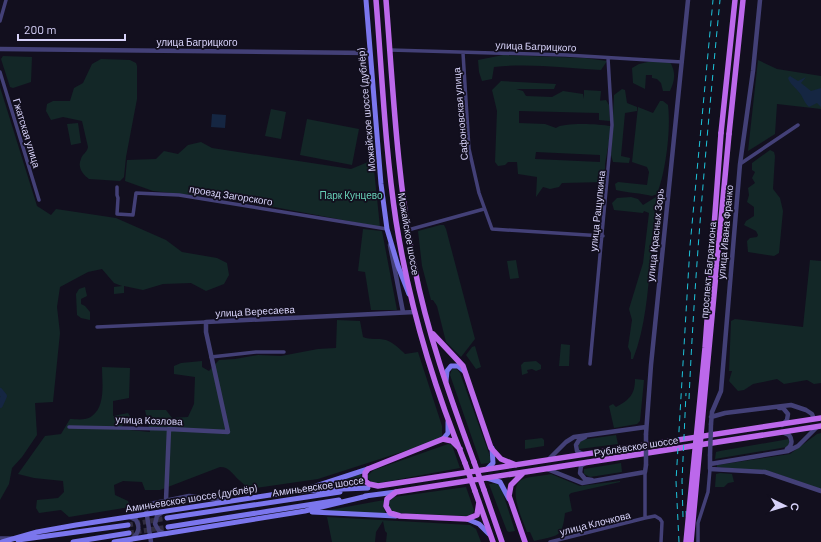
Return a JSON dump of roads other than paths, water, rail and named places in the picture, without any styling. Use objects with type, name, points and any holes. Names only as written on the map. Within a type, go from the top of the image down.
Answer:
[{"type":"main road","name":"Можайское шоссе (дублёр)","points":[[366,0],[381,184],[389,238]]},
{"type":"main road","name":"Можайское шоссе","points":[[376,0],[393,200],[413,305],[447,415],[493,542]]},
{"type":"main road","name":"Можайское шоссе","points":[[386,0],[400,174],[408,230],[418,283],[428,325],[446,384],[502,540]]},
{"type":"main road","name":"проспект Багратиона","points":[[686,542],[705,348],[721,133],[735,0]]},
{"type":"main road","name":"проспект Багратиона","points":[[691,542],[743,0]]},
{"type":"main road","points":[[389,238],[413,305]]},
{"type":"main road","points":[[428,325],[440,343],[460,361],[466,372],[491,448],[493,463],[492,466],[485,470]]},
{"type":"main road","points":[[446,384],[447,371],[451,366],[458,366],[466,372]]},
{"type":"main road","points":[[296,491],[368,469],[442,439],[448,431],[447,415]]},
{"type":"main road","name":"Рублёвское шоссе","points":[[473,472],[821,418]]},
{"type":"main road","name":"Рублёвское шоссе","points":[[454,483],[819,426]]},
{"type":"main road","points":[[442,439],[452,441],[460,450]]},
{"type":"main road","points":[[491,448],[505,461],[520,465]]},
{"type":"main road","points":[[368,469],[365,473],[365,481],[369,484],[378,486]]},
{"type":"main road","name":"Аминьевское шоссе","points":[[167,518],[473,472]]},
{"type":"main road","points":[[510,502],[509,493],[511,485],[525,472]]},
{"type":"main road","points":[[486,478],[500,482],[510,502],[523,540]]},
{"type":"main road","name":"Аминьевское шоссе","points":[[168,526],[454,483]]},
{"type":"main road","name":"Аминьевское шоссе (дублёр)","points":[[2,542],[37,532],[233,500],[296,491],[368,488]]},
{"type":"main road","points":[[396,492],[387,499],[386,506],[390,513],[400,516]]},
{"type":"main road","points":[[114,542],[151,539],[168,534],[305,511],[367,496]]},
{"type":"main road","points":[[467,519],[477,515],[479,502]]},
{"type":"main road","points":[[305,511],[467,519],[479,524],[491,536]]},
{"type":"main road","points":[[8,542],[128,524]]},
{"type":"main road","points":[[73,542],[129,533]]},
{"type":"street","points":[[0,21],[6,0]]},
{"type":"street","name":"улица Красных Зорь","points":[[646,472],[646,427],[652,358],[688,0]]},
{"type":"street","name":"улица Ивана Франко","points":[[698,542],[698,523],[708,492],[711,417],[721,391],[740,164],[753,71],[760,0]]},
{"type":"street","name":"улица Багрицкого","points":[[0,49],[370,53]]},
{"type":"street","name":"улица Багрицкого","points":[[390,50],[682,62]]},
{"type":"street","name":"Сафоновская улица","points":[[464,53],[469,149],[484,209],[492,229],[602,236]]},
{"type":"street","name":"улица Ращупкина","points":[[590,364],[612,125],[608,58]]},
{"type":"street","name":"Гжатская улица","points":[[0,72],[39,200]]},
{"type":"street","points":[[740,164],[798,125]]},
{"type":"street","name":"проезд Загорского","points":[[117,187],[117,214],[133,215],[136,193],[155,193],[231,203],[388,229]]},
{"type":"street","points":[[408,230],[484,209]]},
{"type":"street","name":"Можайское шоссе (дублёр)","points":[[389,238],[392,263],[403,312]]},
{"type":"street","name":"улица Вересаева","points":[[97,327],[415,312]]},
{"type":"street","points":[[206,322],[206,332],[211,357],[256,352],[284,352]]},
{"type":"street","name":"улица Козлова","points":[[69,427],[228,432],[211,357]]},
{"type":"street","points":[[711,417],[725,413],[794,405],[812,414],[814,420]]},
{"type":"street","points":[[771,408],[783,408],[786,412],[787,420],[781,425]]},
{"type":"street","points":[[710,467],[782,451],[788,451],[798,446],[819,426]]},
{"type":"street","points":[[544,461],[552,457],[569,440],[579,436],[646,427]]},
{"type":"street","points":[[166,500],[169,429]]},
{"type":"street","points":[[782,432],[789,435],[792,441],[790,447],[782,451]]},
{"type":"street","points":[[586,455],[579,453],[576,445],[579,440],[587,436]]},
{"type":"street","points":[[587,462],[582,466],[580,473],[585,479],[595,480]]},
{"type":"street","points":[[710,467],[765,472],[821,491]]},
{"type":"street","points":[[545,469],[558,472],[578,482],[646,472]]},
{"type":"street","name":"улица Клочкова","points":[[550,542],[645,518],[646,472]]},
{"type":"street","points":[[151,539],[146,509],[150,504],[166,500],[197,496],[210,500],[233,500]]},
{"type":"street","points":[[164,511],[157,516],[156,524],[161,533],[168,534]]},
{"type":"street","points":[[645,518],[655,516],[662,522],[661,542]]},
{"type":"street","points":[[128,517],[135,519],[139,526],[137,534],[131,540]]},
{"type":"street","name":"Аминьевское шоссе (дублёр)","points":[[0,538],[19,538]]},
{"type":"water","points":[[790,76],[798,81],[806,77],[801,83],[811,91],[821,88],[821,107],[817,103],[809,107],[807,105],[800,93],[790,82],[788,78]]},
{"type":"water","points":[[212,114],[226,115],[225,128],[211,127]]},
{"type":"waterway","points":[[0,391],[4,396],[0,405]]},
{"type":"tunnel","points":[[128,525],[167,518]]},
{"type":"tunnel","points":[[129,533],[168,527]]},
{"type":"railway","points":[[679,542],[676,481],[690,246],[713,0]]},
{"type":"railway","points":[[689,399],[702,199],[720,0]]},
{"type":"railway","points":[[683,517],[682,481],[686,393]]},
{"type":"railway","points":[[686,511],[688,542]]},
{"type":"park label","name":"Парк Кунцево","points":[[351,195]]}]
